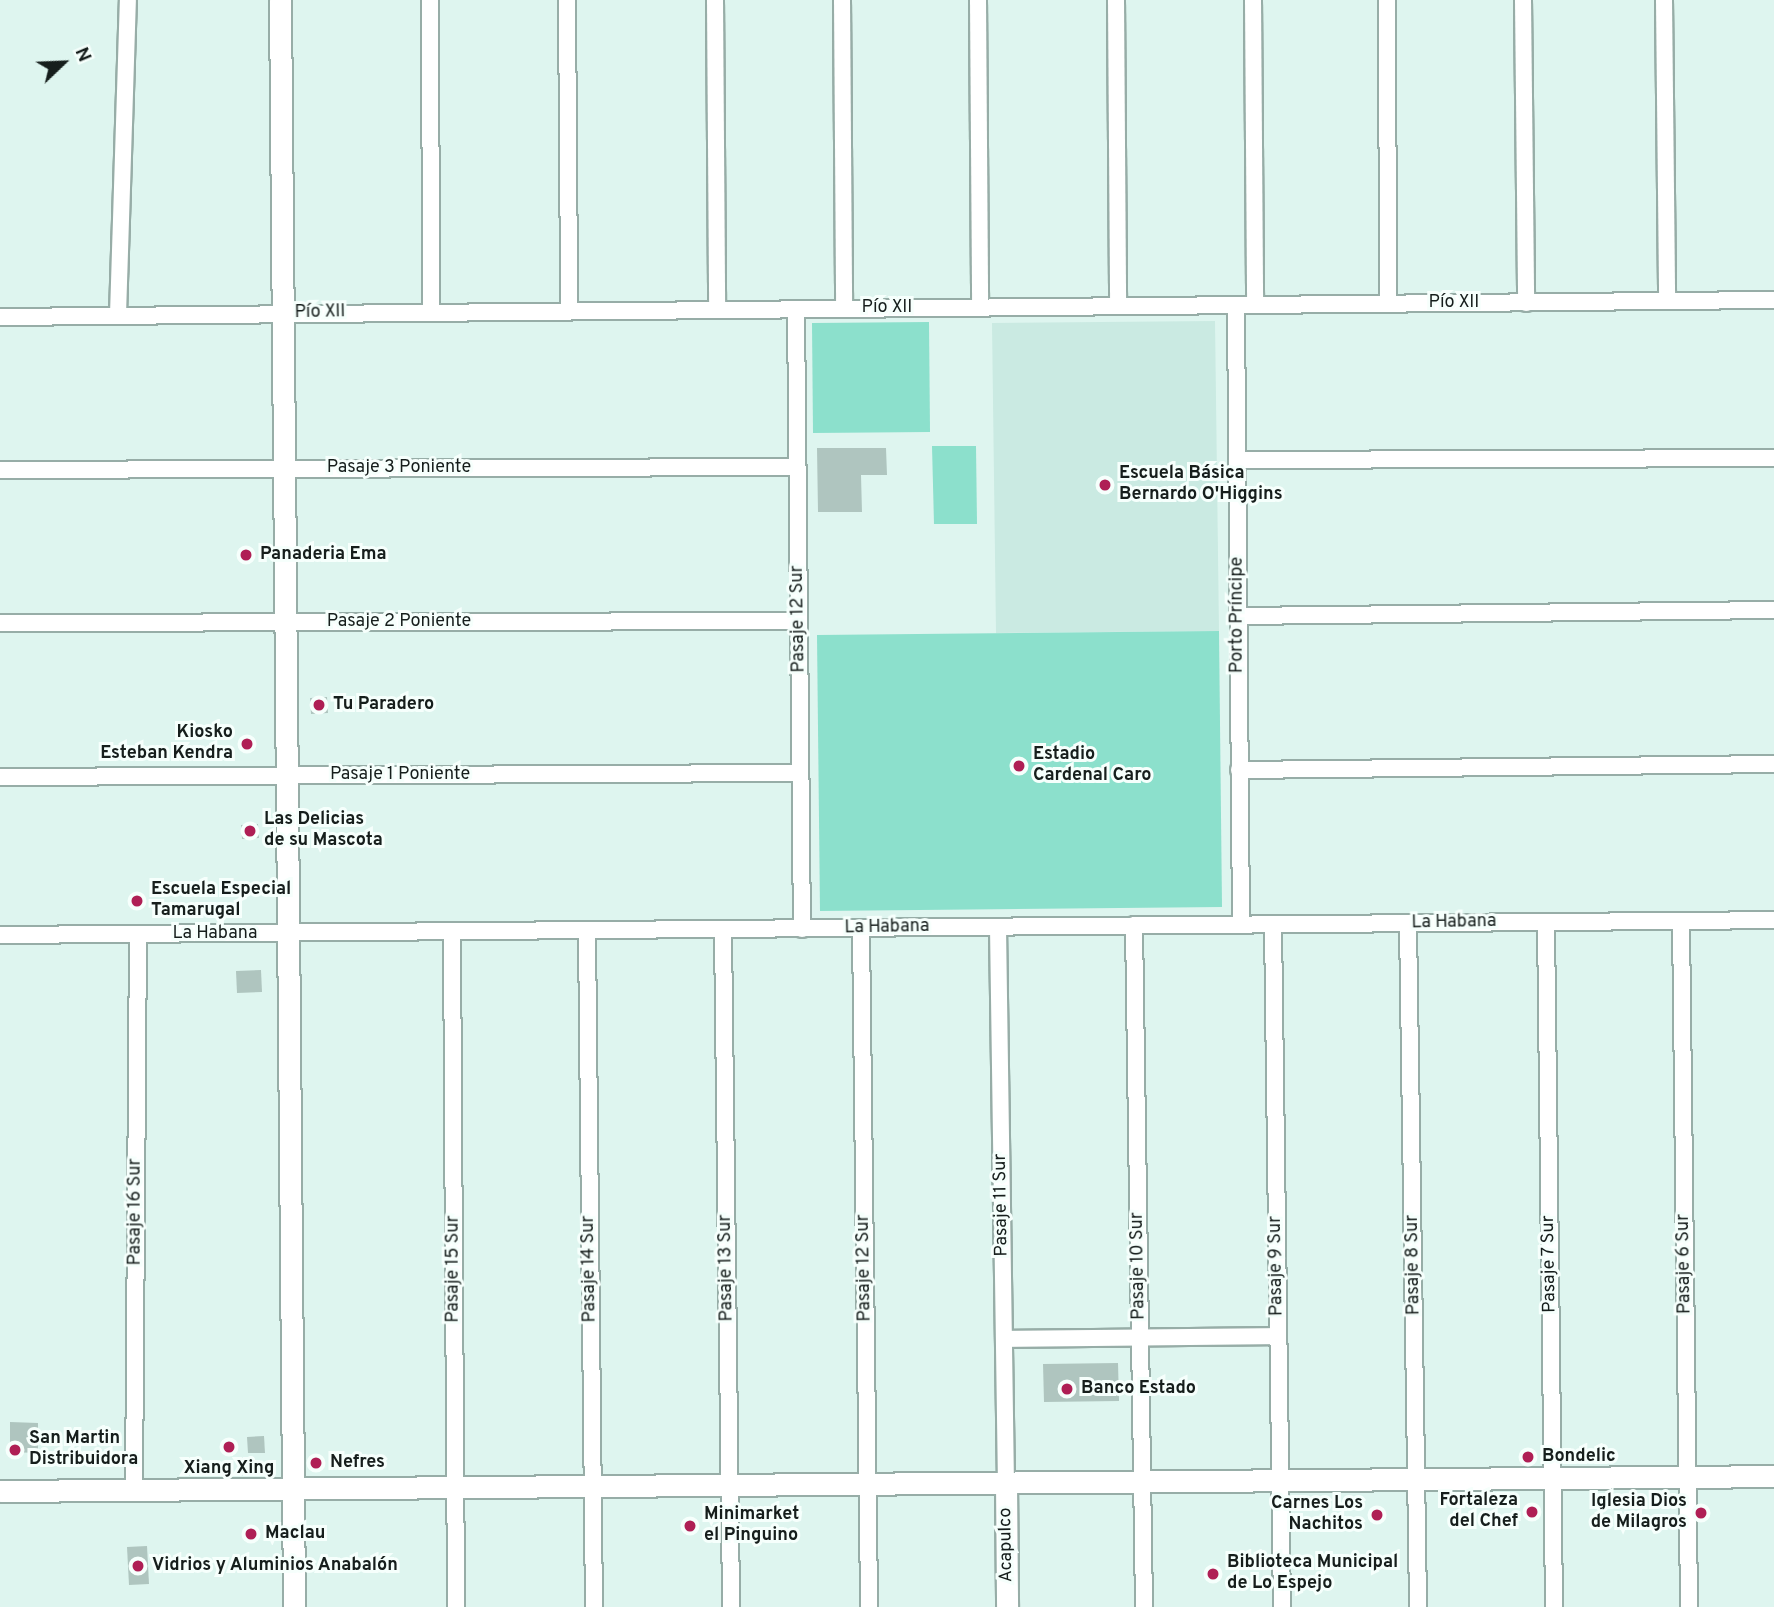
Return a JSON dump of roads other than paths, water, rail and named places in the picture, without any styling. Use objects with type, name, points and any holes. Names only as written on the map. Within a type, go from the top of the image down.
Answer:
[{"type":"main road","points":[[280,0],[294,1607]]},
{"type":"main road","points":[[0,1491],[1774,1476]]},
{"type":"main road","name":"Acapulco","points":[[1006,1483],[1007,1607]]},
{"type":"street","points":[[118,315],[128,0]]},
{"type":"street","points":[[430,0],[431,312]]},
{"type":"street","points":[[567,0],[569,311]]},
{"type":"street","points":[[715,0],[717,310]]},
{"type":"street","points":[[842,0],[844,309]]},
{"type":"street","points":[[978,0],[980,307]]},
{"type":"street","points":[[1116,0],[1118,306]]},
{"type":"street","points":[[1253,0],[1255,305]]},
{"type":"street","points":[[1387,0],[1388,304]]},
{"type":"street","points":[[1523,0],[1526,303]]},
{"type":"street","points":[[1664,0],[1667,301]]},
{"type":"street","name":"Pío XII","points":[[0,317],[1774,300]]},
{"type":"street","name":"Porto Príncipe","points":[[1236,305],[1241,925]]},
{"type":"street","name":"Pasaje 12 Sur","points":[[796,309],[802,929]]},
{"type":"street","points":[[1237,460],[1774,458]]},
{"type":"street","name":"Pasaje 3 Poniente","points":[[0,470],[797,467]]},
{"type":"street","points":[[1238,616],[1774,610]]},
{"type":"street","name":"Pasaje 2 Poniente","points":[[0,624],[799,621]]},
{"type":"street","points":[[1239,770],[1774,764]]},
{"type":"street","name":"Pasaje 1 Poniente","points":[[0,778],[800,774]]},
{"type":"street","name":"La Habana","points":[[0,935],[1774,919]]},
{"type":"street","name":"Pasaje 6 Sur","points":[[1681,921],[1689,1607]]},
{"type":"street","name":"Pasaje 7 Sur","points":[[1546,922],[1554,1607]]},
{"type":"street","name":"Pasaje 8 Sur","points":[[1408,923],[1418,1607]]},
{"type":"street","name":"Pasaje 9 Sur","points":[[1273,924],[1282,1607]]},
{"type":"street","name":"Pasaje 10 Sur","points":[[1134,925],[1144,1607]]},
{"type":"street","name":"Pasaje 11 Sur","points":[[998,927],[1006,1483]]},
{"type":"street","name":"Pasaje 12 Sur","points":[[861,928],[869,1607]]},
{"type":"street","name":"Pasaje 13 Sur","points":[[723,929],[731,1607]]},
{"type":"street","name":"Pasaje 14 Sur","points":[[587,931],[594,1607]]},
{"type":"street","name":"Pasaje 15 Sur","points":[[452,932],[456,1607]]},
{"type":"street","name":"Pasaje 16 Sur","points":[[134,1490],[138,934]]},
{"type":"street","points":[[1004,1339],[1278,1336]]},
{"type":"place","name":"Escuela Básica Bernardo O'Higgins","points":[[1105,485]]},
{"type":"place","name":"Panaderia Ema","points":[[246,555]]},
{"type":"place","name":"Tu Paradero","points":[[319,705]]},
{"type":"place","name":"Kiosko Esteban Kendra","points":[[247,744]]},
{"type":"place","name":"Estadio Cardenal Caro","points":[[1019,766]]},
{"type":"place","name":"Las Delicias de su Mascota","points":[[250,831]]},
{"type":"place","name":"Escuela Especial Tamarugal","points":[[137,901]]},
{"type":"place","name":"Banco Estado","points":[[1067,1389]]},
{"type":"place","name":"Xiang Xing","points":[[229,1447]]},
{"type":"place","name":"San Martin Distribuidora","points":[[15,1450]]},
{"type":"place","name":"Bondelic","points":[[1528,1457]]},
{"type":"place","name":"Nefres","points":[[316,1463]]},
{"type":"place","name":"Fortaleza del Chef","points":[[1532,1512]]},
{"type":"place","name":"Iglesia Dios de Milagros","points":[[1701,1513]]},
{"type":"place","name":"Carnes Los Nachitos","points":[[1377,1515]]},
{"type":"place","name":"Minimarket el Pinguino","points":[[690,1526]]},
{"type":"place","name":"Maclau","points":[[251,1534]]},
{"type":"place","name":"Vidrios y Aluminios Anabalón","points":[[138,1566]]},
{"type":"place","name":"Biblioteca Municipal de Lo Espejo","points":[[1213,1574]]}]
